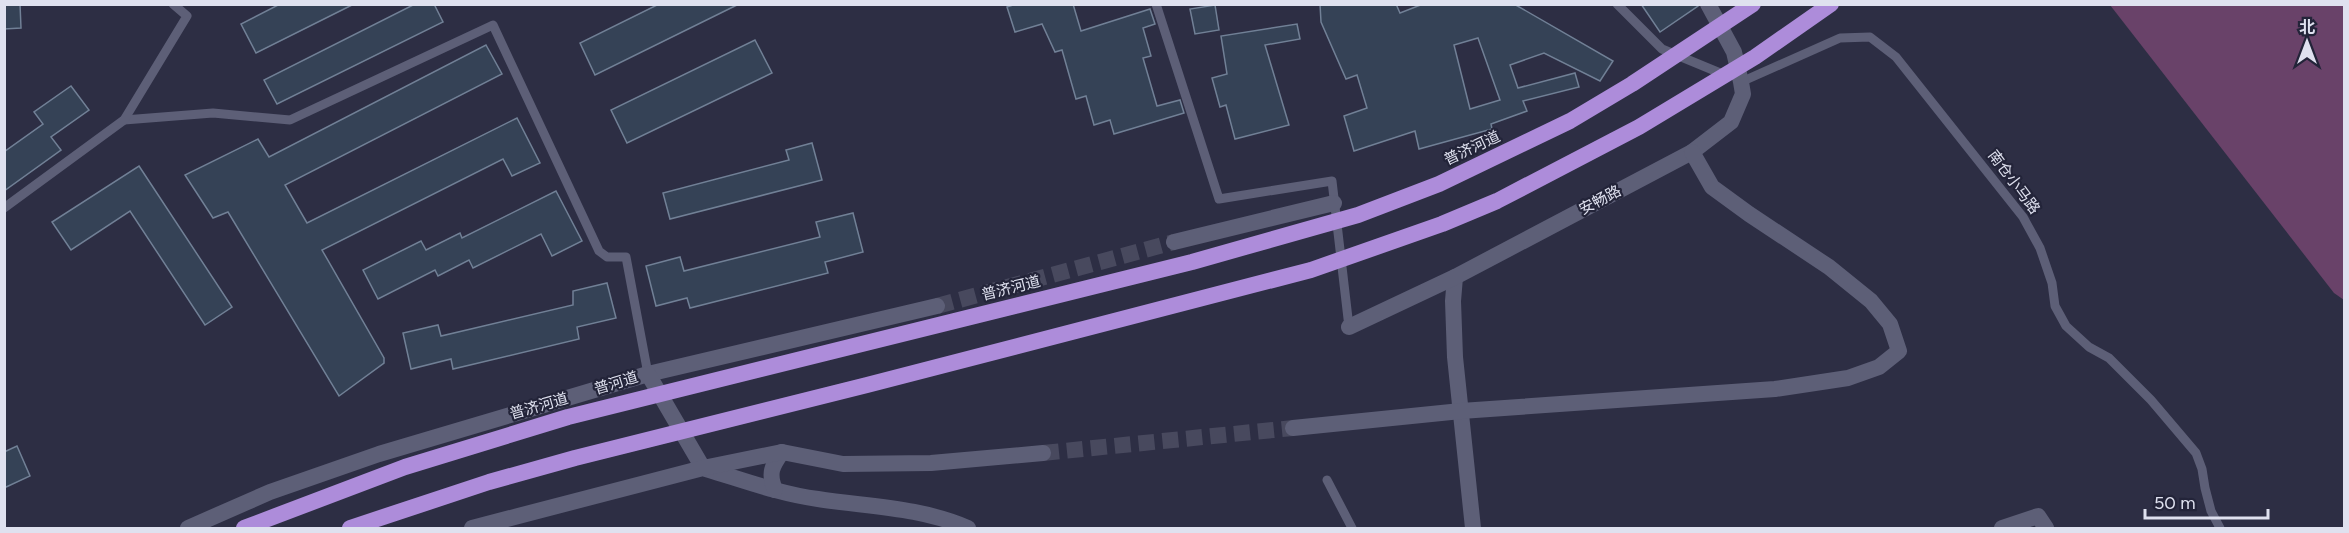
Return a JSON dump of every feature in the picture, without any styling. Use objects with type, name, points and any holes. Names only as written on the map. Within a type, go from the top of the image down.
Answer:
[{"type":"highway","name":"普济河道","points":[[244,528],[405,467],[568,417],[1192,262],[1358,215],[1448,179],[1570,120],[1632,84],[1753,4]]},
{"type":"highway","points":[[351,528],[489,482],[575,458],[1311,270],[1442,224],[1497,201],[1639,127],[1745,63],[1831,4]]},
{"type":"street","name":"安畅路","points":[[1349,327],[1455,277],[1692,152],[1731,122],[1743,93],[1741,82],[1734,52],[1708,4]]},
{"type":"street","points":[[1293,428],[1461,411],[1775,389],[1848,378],[1879,368],[1899,351],[1890,324],[1870,302],[1829,267],[1712,187],[1692,152]]},
{"type":"street","points":[[1174,242],[1334,203]]},
{"type":"street","points":[[1455,277],[1453,312],[1473,528]]},
{"type":"street","points":[[648,374],[937,306]]},
{"type":"street","name":"普河道","points":[[188,528],[270,492],[380,454],[648,374],[703,468]]},
{"type":"street","points":[[775,490],[770,471],[782,452]]},
{"type":"street","points":[[472,528],[703,468],[782,452],[843,464],[931,463],[1043,453]]},
{"type":"street","points":[[703,468],[775,490],[816,499],[922,512],[968,528]]},
{"type":"street","points":[[2002,528],[2038,516],[2046,528]]},
{"type":"lane","points":[[4,208],[124,120],[187,16],[173,4]]},
{"type":"lane","points":[[1156,4],[1219,199],[1332,181],[1349,327]]},
{"type":"lane","points":[[1617,4],[1662,49],[1741,82]]},
{"type":"lane","points":[[124,120],[213,113],[290,120],[493,25],[599,251],[607,258],[626,257],[648,374]]},
{"type":"lane","name":"南仓小马路","points":[[1741,82],[1840,38],[1870,37],[1896,57],[2024,217],[2040,248],[2052,283],[2055,306],[2066,326],[2089,347],[2109,358],[2196,453],[2202,469],[2211,511],[2220,528]]},
{"type":"lane","points":[[1327,480],[1352,528]]},
{"type":"shaded area","points":[[2110,5],[2344,5],[2344,300],[2334,293]]},
{"type":"building","points":[[4,4],[20,4],[21,28],[4,29]]},
{"type":"building","points":[[280,4],[354,4],[256,53],[241,24]]},
{"type":"building","points":[[415,4],[434,4],[443,22],[277,104],[264,80]]},
{"type":"building","points":[[659,4],[739,4],[595,75],[580,43]]},
{"type":"building","points":[[1016,4],[1073,4],[1081,31],[1150,9],[1155,24],[1143,28],[1151,56],[1143,58],[1157,106],[1180,100],[1184,113],[1114,134],[1110,120],[1094,125],[1086,96],[1076,99],[1062,50],[1055,52],[1042,24],[1015,32],[1007,7]]},
{"type":"building","points":[[1320,4],[1396,4],[1400,13],[1423,4],[1514,4],[1613,61],[1600,81],[1544,53],[1510,65],[1518,88],[1575,73],[1579,87],[1523,101],[1527,111],[1491,124],[1492,129],[1419,149],[1415,131],[1354,151],[1344,116],[1367,108],[1357,75],[1346,79],[1321,22]],"holes":[[[1478,38],[1500,100],[1470,109],[1454,45]]]},
{"type":"building","points":[[1641,4],[1698,4],[1698,6],[1660,32]]},
{"type":"building","points":[[1215,5],[1219,30],[1195,34],[1190,9]]},
{"type":"building","points":[[1297,24],[1300,39],[1265,45],[1289,125],[1235,139],[1226,105],[1220,107],[1212,78],[1227,74],[1221,36]]},
{"type":"building","points":[[755,40],[772,73],[627,143],[611,110]]},
{"type":"building","points":[[486,45],[502,74],[285,185],[307,223],[517,118],[540,163],[512,176],[503,159],[322,250],[384,358],[384,363],[339,396],[228,212],[213,218],[185,175],[258,139],[269,157]]},
{"type":"building","points":[[71,86],[89,110],[51,137],[61,150],[4,191],[4,152],[43,124],[34,112]]},
{"type":"building","points":[[812,143],[822,180],[670,219],[663,193],[789,160],[786,150]]},
{"type":"building","points":[[139,166],[232,307],[205,325],[130,211],[71,250],[52,222]]},
{"type":"building","points":[[556,191],[582,241],[552,256],[541,234],[473,268],[469,260],[438,276],[435,270],[378,299],[363,270],[421,241],[426,250],[460,233],[462,238]]},
{"type":"building","points":[[853,213],[863,252],[825,262],[828,273],[690,308],[687,298],[656,306],[646,266],[680,257],[684,271],[820,237],[816,222]]},
{"type":"building","points":[[607,283],[616,318],[577,327],[579,339],[453,369],[451,359],[411,369],[403,333],[438,325],[441,336],[573,305],[573,291]]},
{"type":"building","points":[[17,446],[30,476],[4,488],[4,452]]},
{"type":"tunnel","points":[[937,306],[1174,242]]},
{"type":"tunnel","points":[[1043,453],[1293,428]]}]
